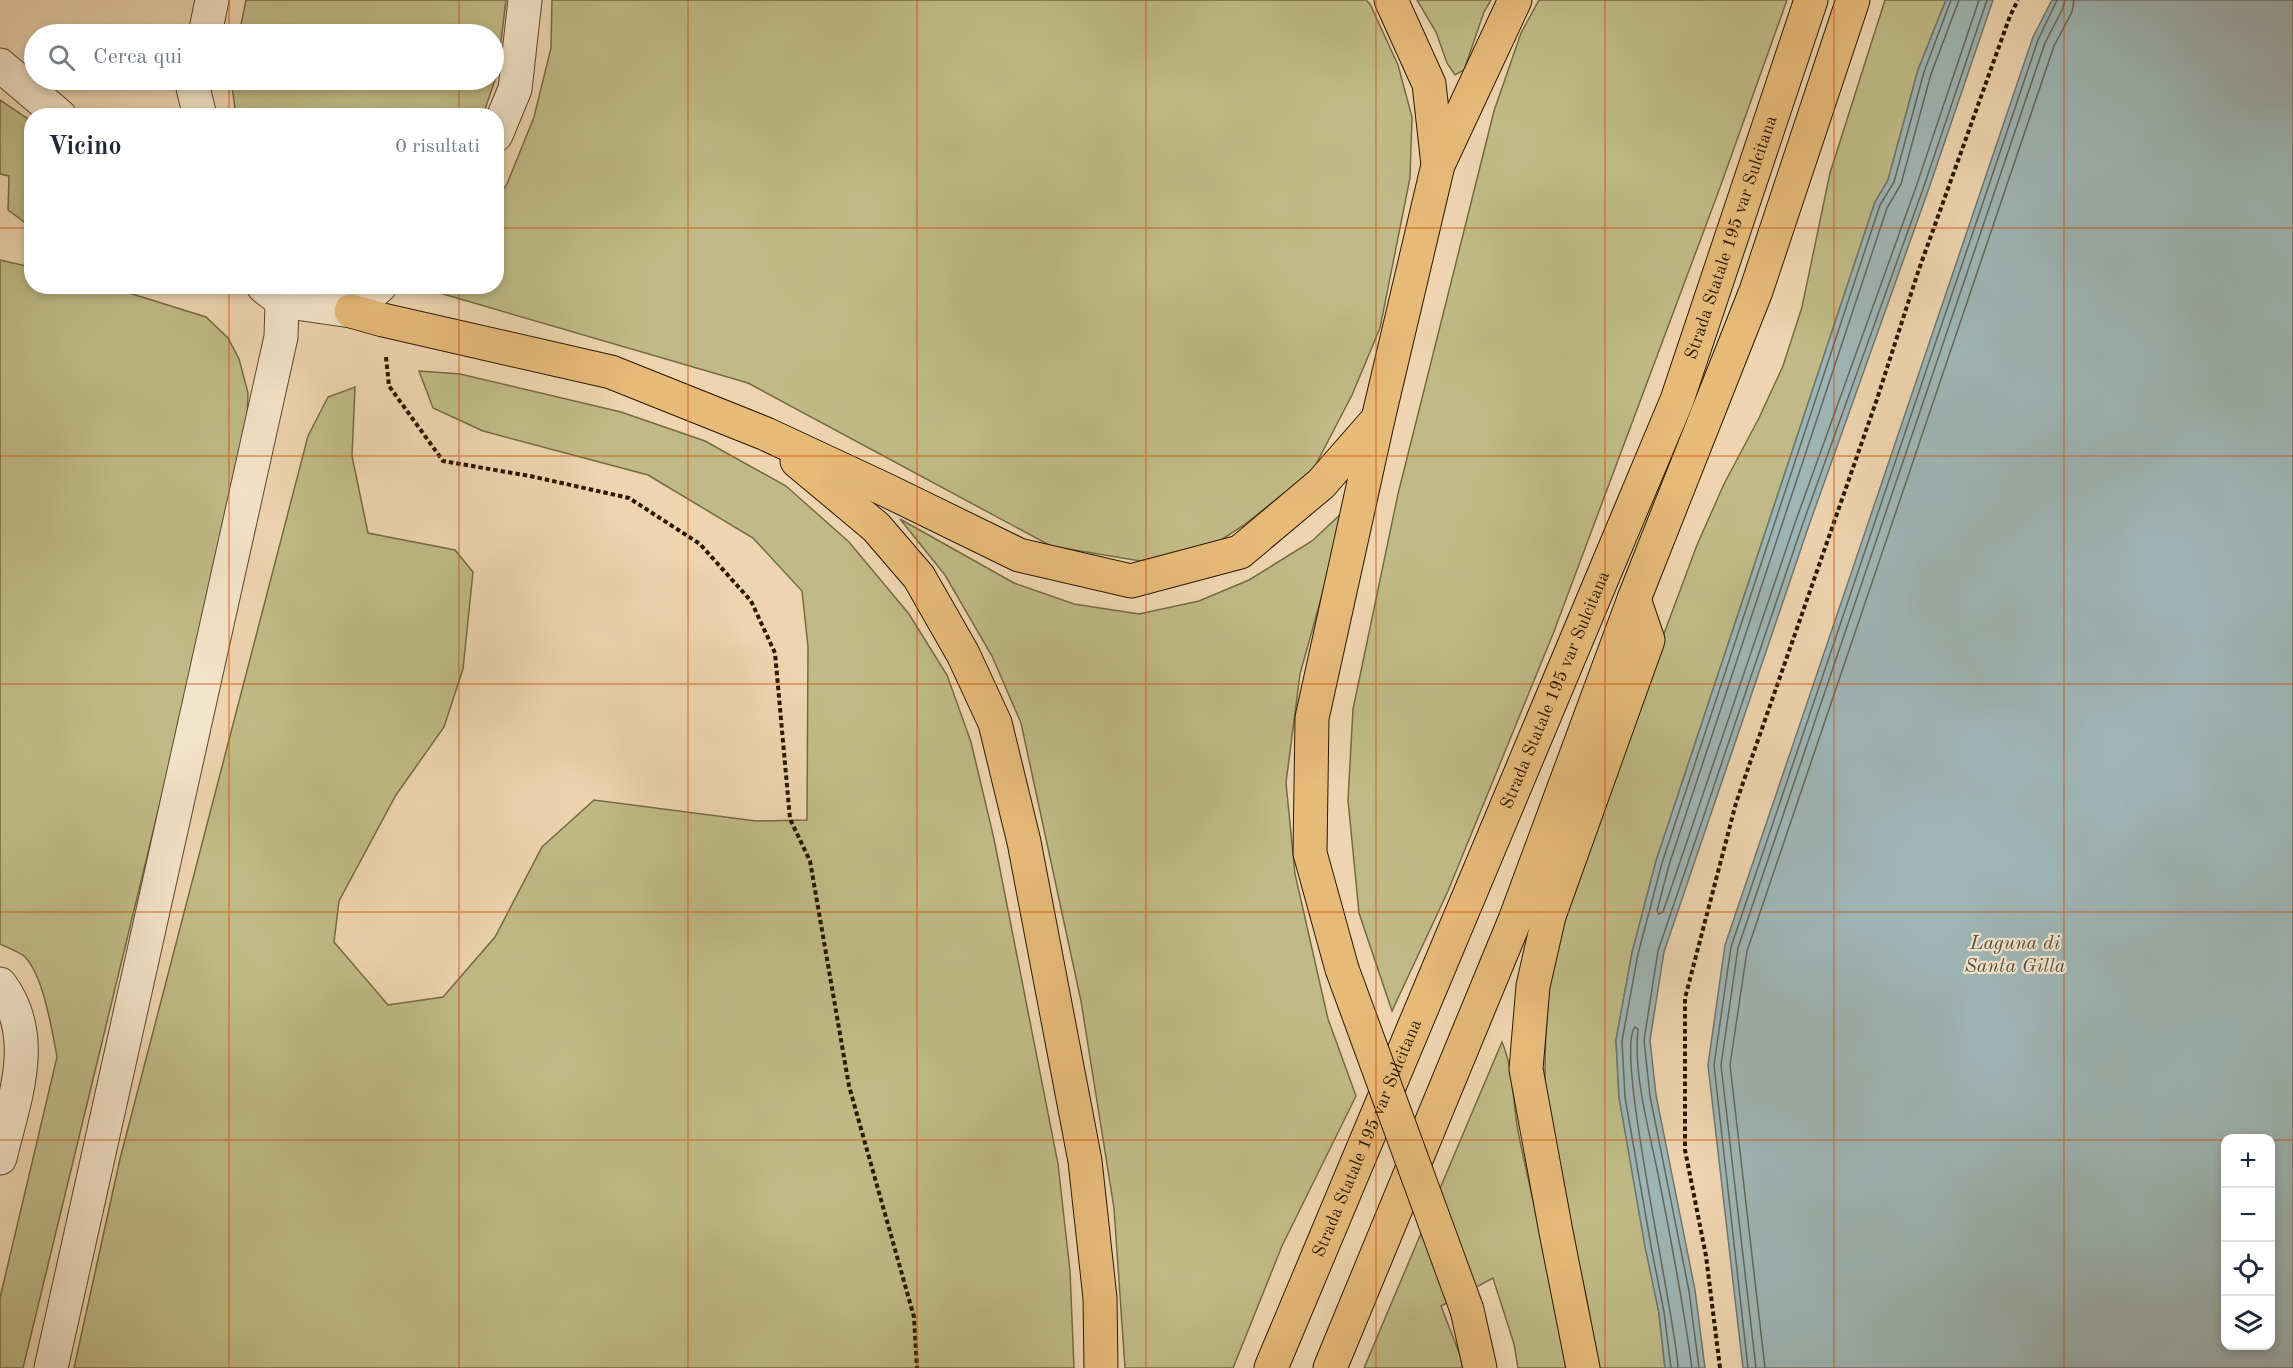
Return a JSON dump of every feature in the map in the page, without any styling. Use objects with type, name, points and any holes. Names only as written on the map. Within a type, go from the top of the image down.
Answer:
[{"type":"highway","points":[[1391,0],[1429,84],[1438,165]]},
{"type":"highway","points":[[1480,1368],[1467,1310],[1342,969],[1310,853],[1312,718],[1378,419],[1438,165],[1515,0]]},
{"type":"highway","name":"Strada Statale 195 var Sulcitana","points":[[1271,1368],[1677,400],[1811,0]]},
{"type":"highway","name":"Strada Statale 195 var Sulcitana","points":[[1330,1368],[1515,920],[1634,599],[1756,291],[1853,0]]},
{"type":"highway","points":[[351,310],[382,320],[611,372],[766,434],[1019,555],[1131,581],[1240,552],[1321,484],[1378,419]]},
{"type":"highway","points":[[766,434],[876,527],[918,578],[963,654],[995,723],[1024,842],[1085,1161],[1100,1298],[1101,1368]]},
{"type":"highway","points":[[1584,1368],[1526,1069],[1533,986],[1549,916],[1648,640],[1634,599]]},
{"type":"street","points":[[207,24],[212,0]]},
{"type":"street","points":[[504,116],[515,89],[525,0]]},
{"type":"street","points":[[0,65],[24,85]]},
{"type":"street","points":[[29,90],[51,108]]},
{"type":"street","points":[[194,90],[198,108]]},
{"type":"street","points":[[51,1368],[281,337],[274,294]]},
{"type":"street","points":[[285,294],[351,310],[370,294]]},
{"type":"street","points":[[0,984],[11,999],[21,1030],[22,1066],[0,1158]]},
{"type":"path","points":[[1720,1368],[1706,1256],[1685,1149],[1685,999],[1736,804],[1877,399],[1918,272],[2010,16],[2018,0]]},
{"type":"path","points":[[382,320],[389,386],[443,461],[530,476],[629,498],[700,544],[751,601],[775,652],[790,819],[810,861],[849,1086],[914,1317],[917,1368]]},
{"type":"shaded area","points":[[246,0],[506,0],[503,24],[241,24]]},
{"type":"shaded area","points":[[552,0],[1366,0],[1370,4],[1398,65],[1412,117],[1410,178],[1380,328],[1352,395],[1313,470],[1244,525],[1215,544],[1140,561],[1051,546],[748,383],[443,294],[504,294],[504,188],[534,117],[551,48]]},
{"type":"shaded area","points":[[1417,0],[1491,0],[1484,12],[1464,70],[1455,75],[1447,63],[1436,32]]},
{"type":"shaded area","points":[[1539,0],[1787,0],[1718,193],[1553,634],[1448,891],[1392,1011],[1359,913],[1348,800],[1353,709],[1398,494],[1494,111],[1521,33]]},
{"type":"shaded area","points":[[1885,0],[1946,0],[1918,70],[1888,180],[1875,202],[1656,861],[1632,953],[1616,1040],[1619,1097],[1659,1313],[1665,1368],[1598,1368],[1586,1297],[1557,1173],[1546,1104],[1545,1056],[1548,1008],[1560,913],[1697,545],[1724,484],[1783,366],[1802,307],[1830,173]]},
{"type":"shaded area","points":[[232,90],[492,90],[485,108],[235,108]]},
{"type":"shaded area","points":[[0,100],[24,116],[24,222],[8,210],[9,176],[0,174]]},
{"type":"shaded area","points":[[0,260],[24,265],[24,294],[132,294],[206,317],[228,338],[239,359],[248,393],[247,422],[216,572],[23,1368],[0,1368],[0,1298],[57,1057],[50,1019],[32,966],[23,955],[0,944]]},
{"type":"shaded area","points":[[419,371],[460,374],[621,412],[705,441],[786,486],[849,542],[909,614],[947,675],[971,742],[994,839],[1058,1164],[1070,1271],[1074,1368],[74,1368],[120,1159],[308,436],[328,397],[355,387],[352,456],[368,533],[455,550],[473,572],[463,669],[444,727],[396,795],[339,901],[334,942],[388,1005],[443,997],[495,937],[542,847],[594,800],[756,821],[807,820],[808,647],[802,591],[753,538],[648,475],[483,431],[433,408]]},
{"type":"shaded area","points":[[1346,509],[1300,674],[1286,783],[1295,874],[1328,1019],[1356,1096],[1282,1246],[1233,1368],[1125,1368],[1114,1208],[1081,1001],[1021,723],[992,656],[945,575],[900,519],[1014,583],[1074,604],[1139,614],[1199,601],[1249,580],[1312,541]]},
{"type":"shaded area","points":[[1502,1042],[1509,1065],[1519,1136],[1570,1368],[1518,1368],[1514,1344],[1493,1278],[1441,1306],[1465,1368],[1364,1368]]},
{"type":"water","points":[[1946,0],[1993,0],[1928,191],[1808,528],[1664,952],[1650,1040],[1656,1095],[1695,1290],[1705,1368],[1665,1368],[1659,1313],[1619,1097],[1616,1040],[1632,953],[1656,861],[1875,202],[1888,180],[1918,70]]},
{"type":"water","name":"Laguna di Santa Gilla","points":[[2052,0],[2293,0],[2293,1368],[1743,1368],[1708,1065],[1725,945],[2033,37]]}]
